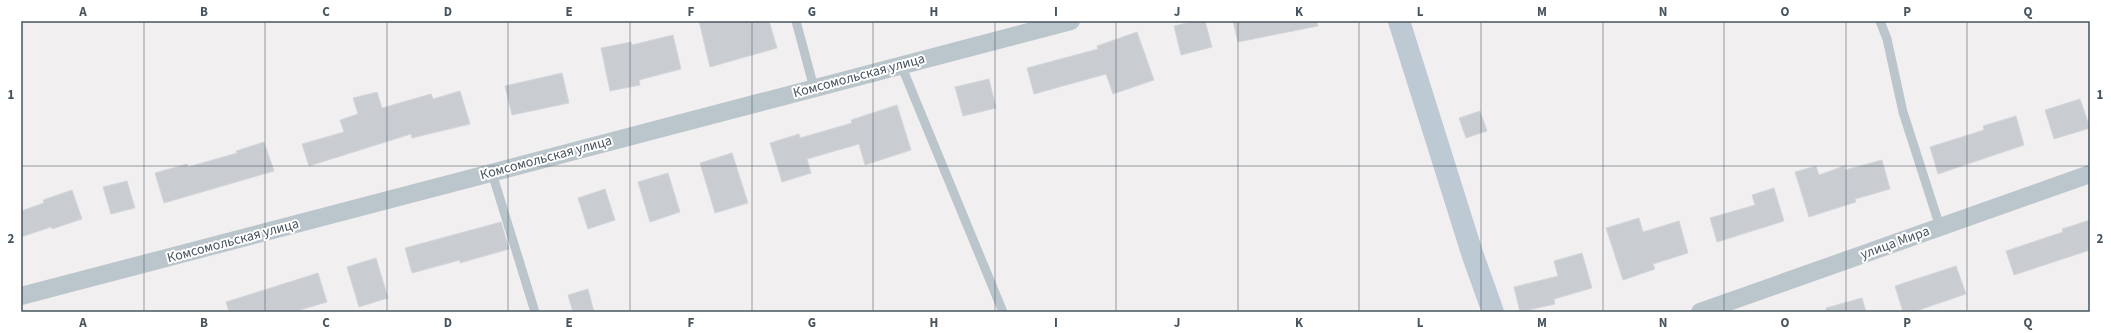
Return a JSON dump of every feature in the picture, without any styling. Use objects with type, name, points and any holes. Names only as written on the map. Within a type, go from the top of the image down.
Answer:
[{"type":"main road","points":[[1399,21],[1472,256],[1493,312]]},
{"type":"street","name":"Комсомольская улица","points":[[21,296],[1071,21]]},
{"type":"street","name":"улица Мира","points":[[1700,312],[2090,174]]},
{"type":"lane","points":[[796,21],[814,88]]},
{"type":"lane","points":[[1880,21],[1887,39],[1903,112],[1940,227]]},
{"type":"lane","points":[[901,65],[1003,312]]},
{"type":"lane","points":[[492,172],[535,312]]},
{"type":"building","points":[[699,21],[769,21],[777,48],[710,67]]},
{"type":"building","points":[[1195,21],[1205,21],[1212,47],[1181,55],[1174,26]]},
{"type":"building","points":[[1233,21],[1317,21],[1318,26],[1238,42]]},
{"type":"building","points":[[1137,32],[1154,80],[1113,94],[1106,74],[1034,94],[1027,68],[1098,49],[1097,46]]},
{"type":"building","points":[[673,35],[681,69],[639,80],[640,85],[610,91],[601,48],[631,42],[632,45]]},
{"type":"building","points":[[562,73],[569,103],[512,115],[505,86]]},
{"type":"building","points":[[989,79],[996,108],[963,116],[955,87]]},
{"type":"building","points":[[460,91],[470,124],[412,138],[411,134],[309,166],[302,144],[344,132],[340,120],[358,114],[353,98],[377,92],[382,108],[431,94],[433,99]]},
{"type":"building","points":[[2080,99],[2090,128],[2054,139],[2045,110]]},
{"type":"building","points":[[897,105],[911,150],[865,165],[859,144],[807,159],[811,173],[782,182],[770,143],[799,134],[800,138],[852,123],[851,120]]},
{"type":"building","points":[[1480,111],[1487,131],[1466,138],[1459,118]]},
{"type":"building","points":[[2016,116],[2024,145],[1938,174],[1930,147],[1984,130],[1983,126]]},
{"type":"building","points":[[264,142],[274,171],[164,203],[155,173],[187,164],[188,167],[237,153],[236,151]]},
{"type":"building","points":[[732,153],[748,203],[715,213],[700,163]]},
{"type":"building","points":[[1882,160],[1890,189],[1855,199],[1856,202],[1809,217],[1795,172],[1816,166],[1819,175],[1844,166],[1845,170]]},
{"type":"building","points":[[668,173],[680,212],[650,222],[638,182]]},
{"type":"building","points":[[127,181],[135,208],[111,214],[103,187]]},
{"type":"building","points":[[1774,188],[1784,221],[1717,242],[1710,218],[1755,205],[1752,195]]},
{"type":"building","points":[[605,189],[615,220],[588,229],[578,198]]},
{"type":"building","points":[[72,190],[82,219],[21,237],[21,211],[44,203],[43,200]]},
{"type":"building","points":[[1639,218],[1643,232],[1679,221],[1688,253],[1653,264],[1655,269],[1623,280],[1606,228]]},
{"type":"building","points":[[2090,220],[2090,250],[2014,275],[2006,251],[2063,232],[2062,229]]},
{"type":"building","points":[[501,222],[509,249],[460,263],[460,260],[412,273],[405,248]]},
{"type":"building","points":[[1582,253],[1592,288],[1554,299],[1555,304],[1520,312],[1514,287],[1558,276],[1554,261]]},
{"type":"building","points":[[376,258],[388,298],[359,307],[347,267]]},
{"type":"building","points":[[1956,266],[1966,294],[1913,312],[1903,312],[1895,286]]},
{"type":"building","points":[[318,273],[327,302],[293,312],[229,312],[226,302]]},
{"type":"building","points":[[588,289],[594,312],[573,312],[568,295]]},
{"type":"building","points":[[1862,298],[1866,312],[1826,312],[1826,308]]}]
